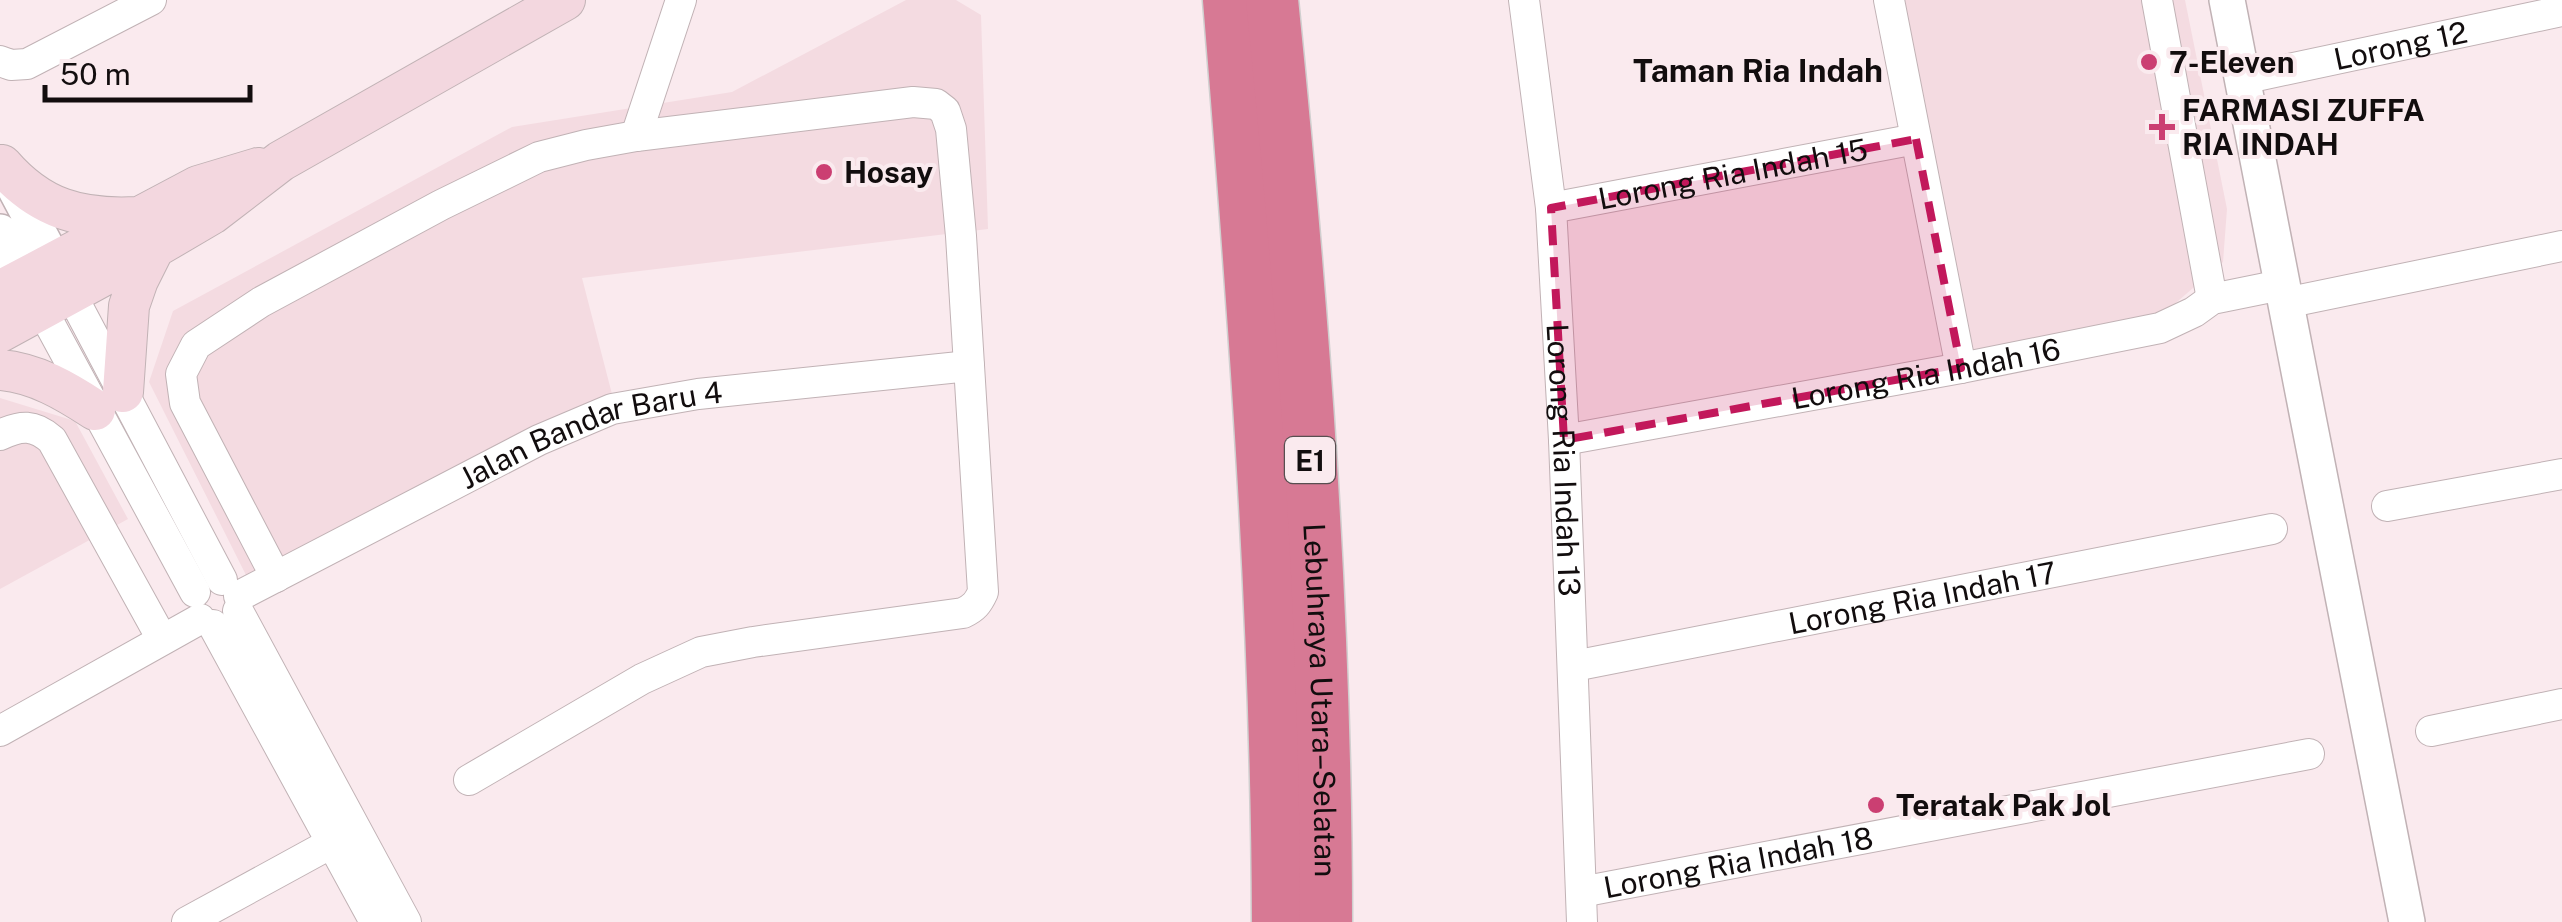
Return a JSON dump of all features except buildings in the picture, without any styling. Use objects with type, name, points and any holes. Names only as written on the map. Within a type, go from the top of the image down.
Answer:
[{"type":"highway","name":"Lebuhraya Utara–Selatan","points":[[1229,0],[1265,505],[1274,696],[1278,922]]},
{"type":"highway","name":"Lebuhraya Utara–Selatan","points":[[1272,0],[1292,198],[1313,503],[1326,922]]},
{"type":"main road","points":[[0,332],[38,287],[146,233],[212,214],[281,161],[565,0]]},
{"type":"main road","points":[[1,163],[30,192],[63,210],[110,219],[146,233]]},
{"type":"main road","points":[[0,370],[109,401],[146,233]]},
{"type":"street","points":[[5,63],[27,64],[151,0]]},
{"type":"street","points":[[636,136],[681,0]]},
{"type":"street","name":"Lorong Ria Indah 13","points":[[1526,0],[1551,208],[1582,907]]},
{"type":"street","points":[[1889,0],[1961,368]]},
{"type":"street","points":[[2157,0],[2212,299]]},
{"type":"street","points":[[2227,0],[2407,922]]},
{"type":"street","name":"Lorong 12","points":[[2242,79],[2562,12]]},
{"type":"street","points":[[276,577],[185,404],[181,374],[196,345],[261,302],[501,174],[539,158],[636,136],[913,102],[936,104],[945,111],[951,129],[962,236],[983,592],[980,600],[963,612],[702,652],[642,679],[470,780]]},
{"type":"street","name":"Lorong Ria Indah 15","points":[[1551,208],[1916,139]]},
{"type":"street","points":[[1,163],[38,287]]},
{"type":"street","points":[[0,232],[109,401],[343,836],[375,922]]},
{"type":"street","name":"Lorong Ria Indah 16","points":[[1564,440],[2160,328],[2212,299],[2283,294],[2562,246]]},
{"type":"street","name":"Jalan Bandar Baru 4","points":[[0,732],[218,604],[538,440],[612,409],[698,394],[970,366]]},
{"type":"street","points":[[0,435],[26,428],[42,431],[52,440],[162,640]]},
{"type":"street","points":[[2387,506],[2562,474]]},
{"type":"street","name":"Lorong Ria Indah 17","points":[[1574,666],[2272,529]]},
{"type":"street","points":[[2432,730],[2562,704]]},
{"type":"street","name":"Lorong Ria Indah 18","points":[[1582,907],[2309,754]]},
{"type":"street","points":[[187,922],[343,836]]},
{"type":"street","points":[[343,836],[406,922]]},
{"type":"highlighted area","points":[[1916,139],[1961,368],[1564,440],[1551,208]]},
{"type":"shaded area","points":[[906,0],[956,0],[981,15],[988,229],[582,278],[613,398],[248,579],[149,382],[173,311],[512,127],[732,92]]},
{"type":"shaded area","name":"Taman Ria Indah","points":[[1874,0],[2185,0],[2227,209],[2223,262],[2155,321],[1949,362]]},
{"type":"shaded area","points":[[0,398],[75,421],[128,519],[0,589]]},
{"type":"place","name":"7-Eleven","points":[[2149,62]]},
{"type":"place","name":"FARMASI ZUFFA RIA INDAH","points":[[2162,127]]},
{"type":"place","name":"Hosay","points":[[824,172]]},
{"type":"place","name":"Teratak Pak Jol","points":[[1876,805]]},
{"type":"district","name":"Taman Ria Indah","points":[[1758,70]]}]
